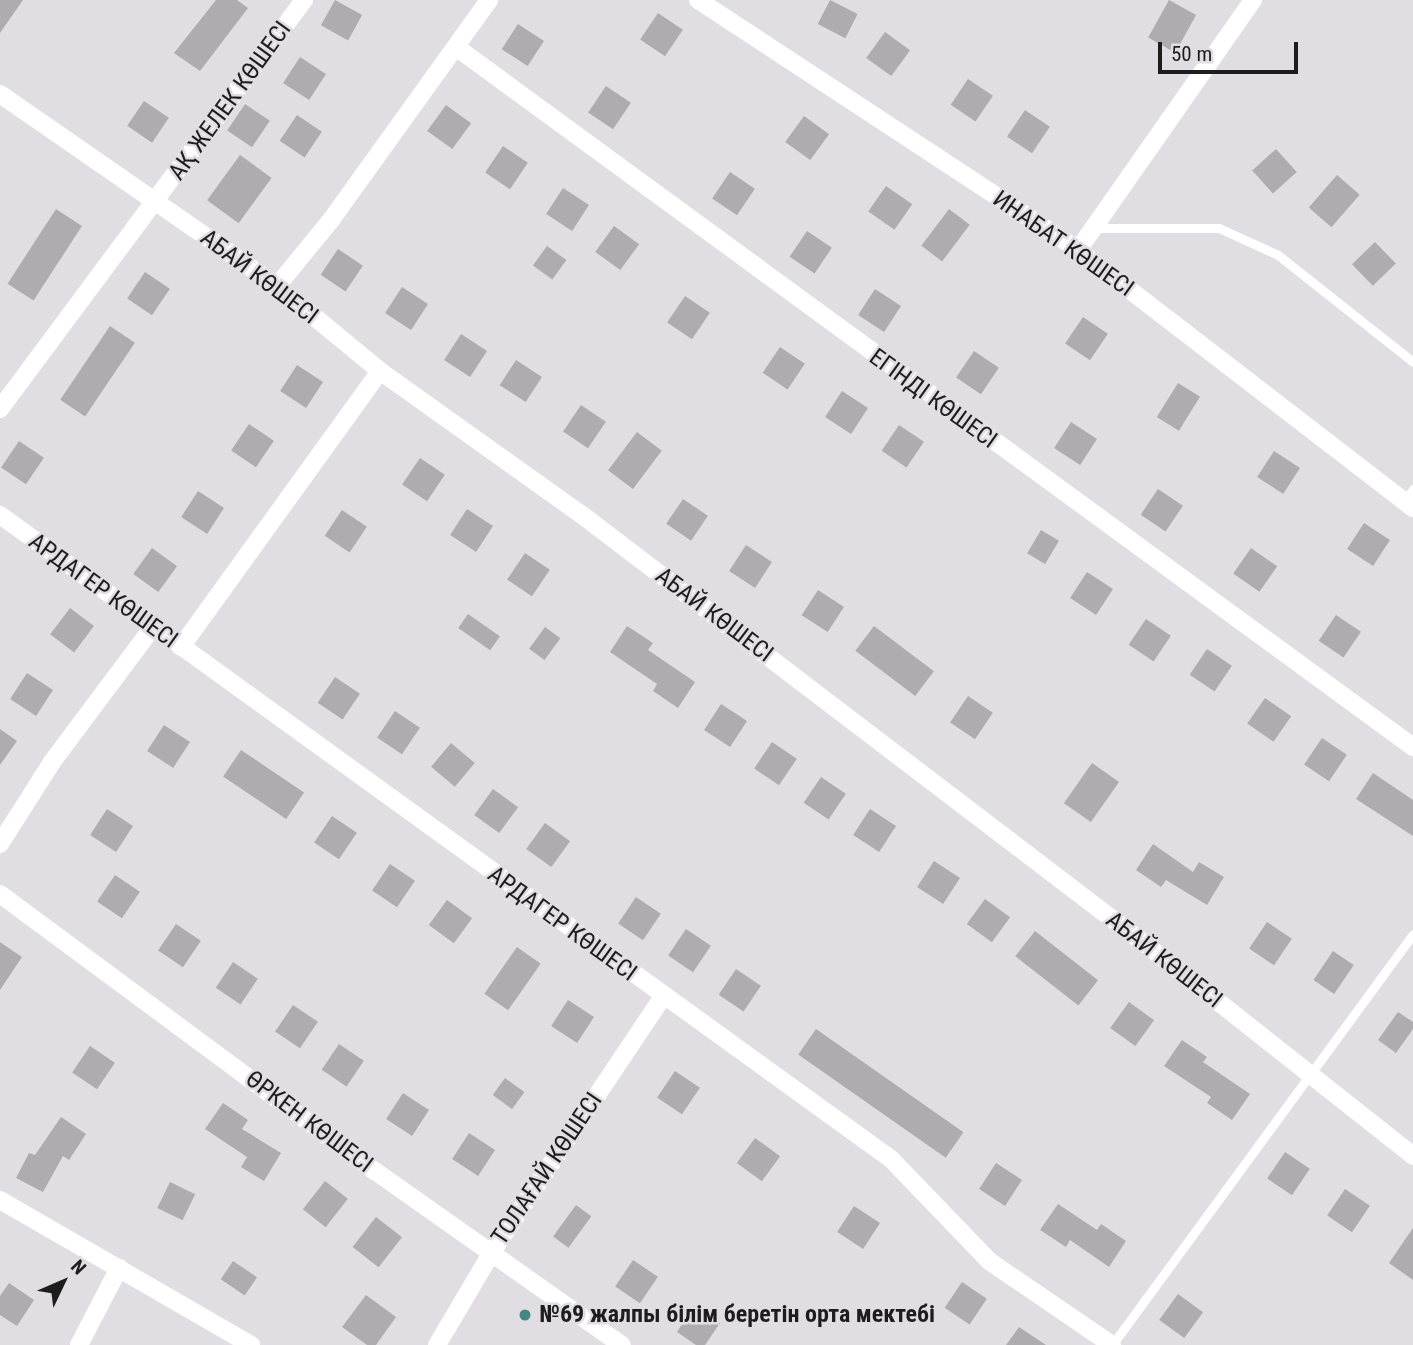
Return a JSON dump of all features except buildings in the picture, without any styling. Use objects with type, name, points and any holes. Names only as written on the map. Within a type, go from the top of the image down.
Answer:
[{"type":"street","name":"АҚ ЖЕЛЕК КӨШЕСІ","points":[[0,409],[304,0]]},
{"type":"street","points":[[277,286],[331,220],[489,0]]},
{"type":"street","name":"ИНАБАТ КӨШЕСІ","points":[[698,0],[1078,250],[1410,500]]},
{"type":"street","points":[[1078,250],[1252,0]]},
{"type":"street","name":"ЕГІНДІ КӨШЕСІ","points":[[456,47],[1413,747]]},
{"type":"street","name":"АБАЙ КӨШЕСІ","points":[[0,94],[277,286],[380,371],[590,521],[1413,1156]]},
{"type":"street","points":[[181,647],[380,371]]},
{"type":"street","name":"АРДАГЕР КӨШЕСІ","points":[[0,515],[663,997],[891,1159],[989,1261],[1112,1345]]},
{"type":"street","points":[[0,844],[52,762],[153,627]]},
{"type":"street","name":"ӨРКЕН КӨШЕСІ","points":[[0,894],[622,1345]]},
{"type":"street","name":"ТОЛАҒАЙ КӨШЕСІ","points":[[437,1345],[492,1252],[663,997]]},
{"type":"street","points":[[0,1200],[251,1345]]},
{"type":"street","points":[[79,1345],[119,1268]]},
{"type":"lane","points":[[1093,228],[1219,228],[1278,255],[1413,362]]},
{"type":"lane","points":[[1112,1345],[1308,1073],[1413,934]]},
{"type":"place","name":"№69 жалпы білім беретін орта мектебі","points":[[525,1315]]}]
